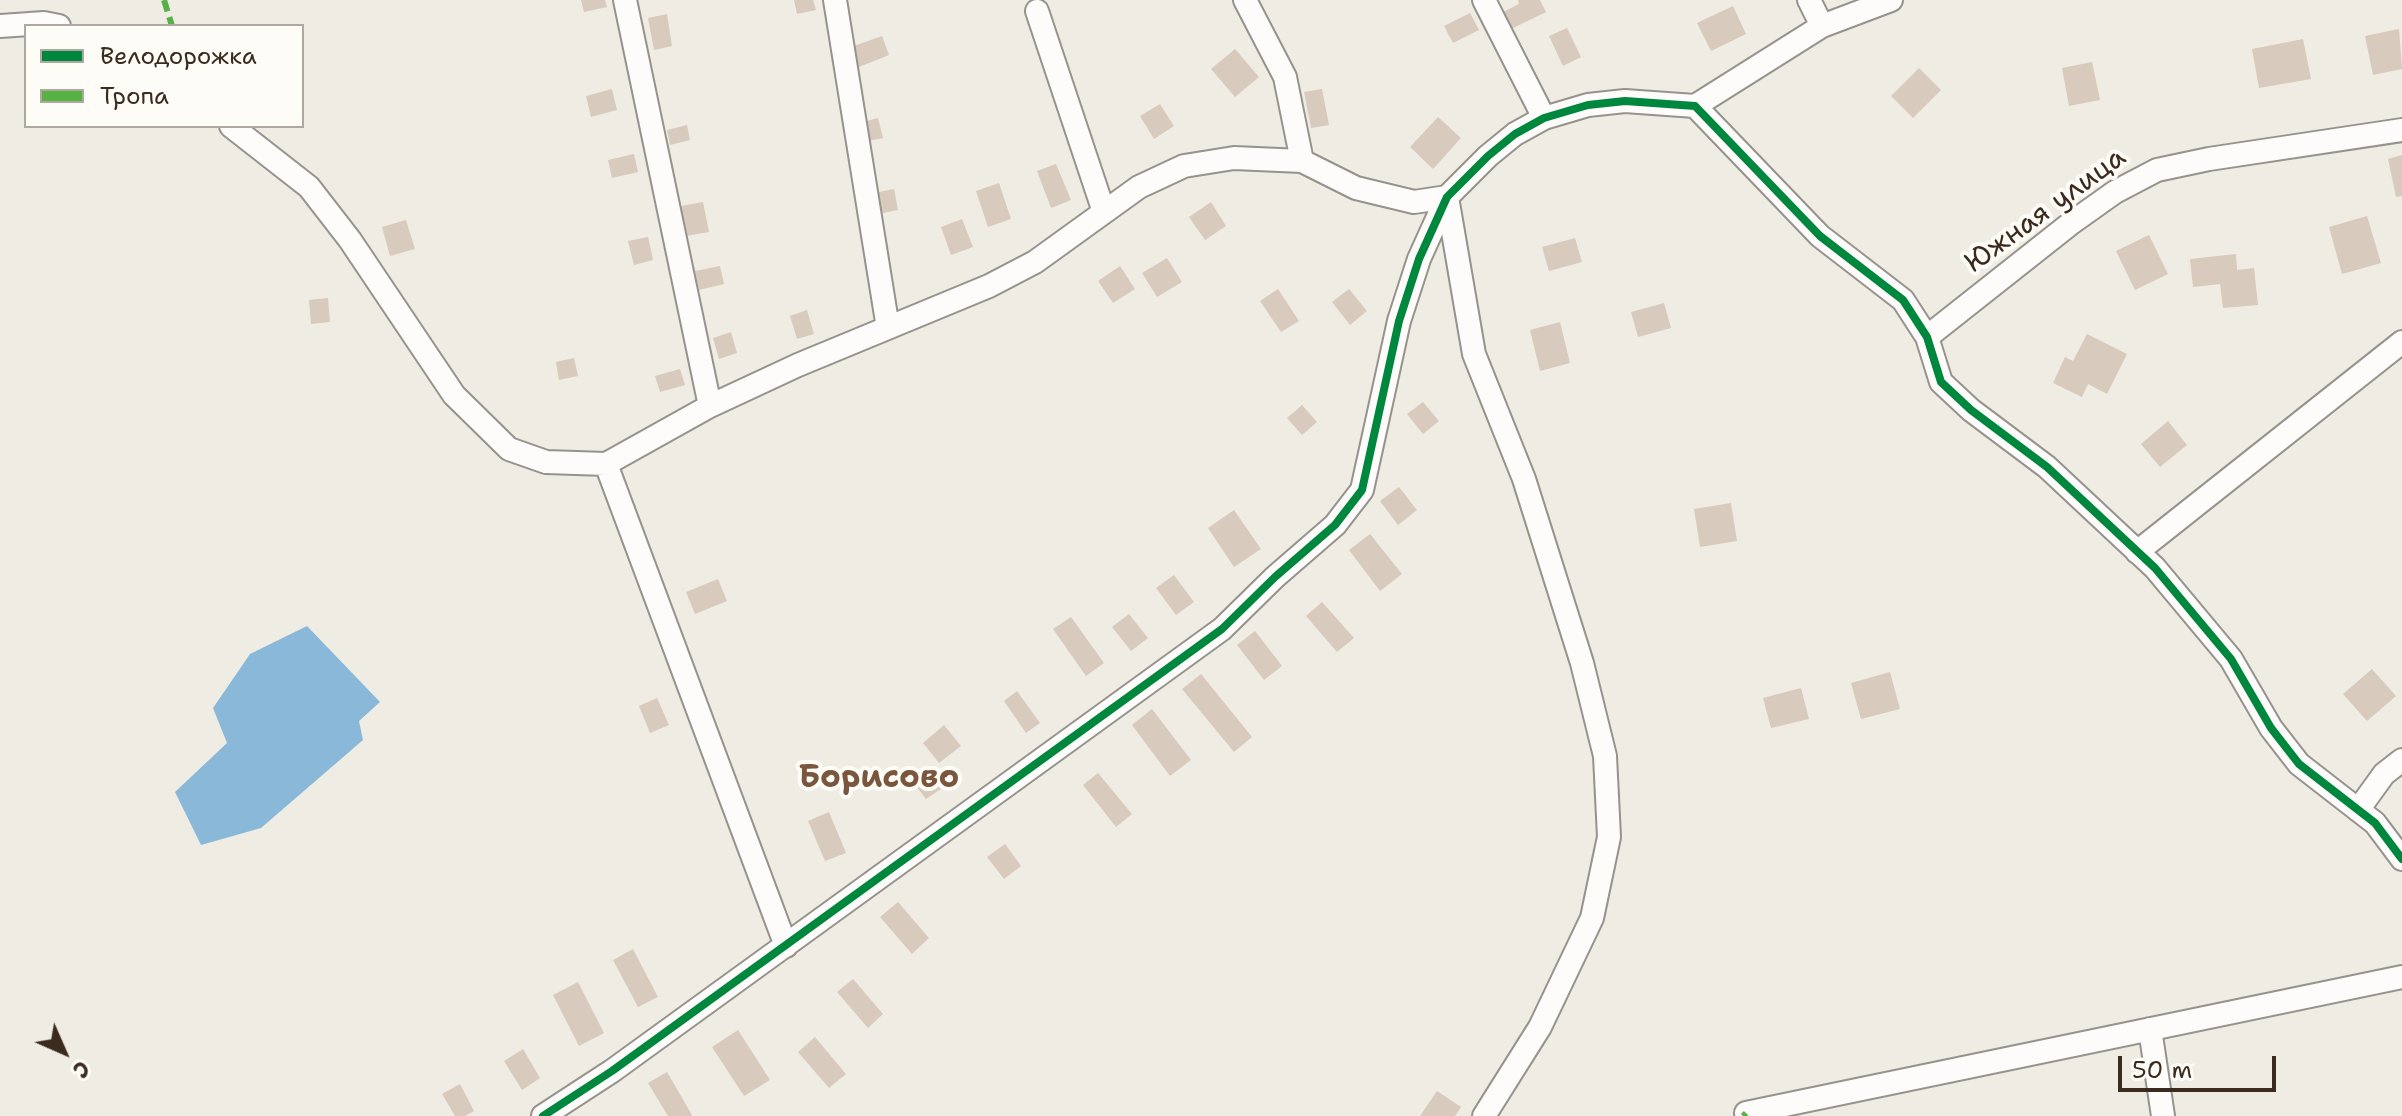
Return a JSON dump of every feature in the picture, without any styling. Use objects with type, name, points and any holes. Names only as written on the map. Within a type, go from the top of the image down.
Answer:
[{"type":"street","points":[[625,0],[710,406]]},
{"type":"street","points":[[835,0],[888,328]]},
{"type":"street","points":[[1245,0],[1285,77],[1302,161]]},
{"type":"street","points":[[1484,0],[1544,118]]},
{"type":"street","points":[[1809,0],[1822,26]]},
{"type":"street","points":[[543,1116],[612,1071],[1222,629],[1335,525],[1362,490],[1399,321],[1419,259],[1447,197],[1515,134],[1544,118],[1588,105],[1625,101],[1695,106],[1822,26],[1891,0]]},
{"type":"street","points":[[1037,11],[1104,212]]},
{"type":"street","points":[[0,26],[24,24]]},
{"type":"street","points":[[1695,106],[1820,236],[1903,300],[1927,337],[1941,382],[1971,410],[2047,467],[2155,568],[2231,659],[2271,728],[2299,764],[2375,823],[2402,859]]},
{"type":"street","points":[[234,128],[309,187],[350,240],[454,395],[509,449],[546,462],[606,464],[710,406],[989,286],[1035,262],[1139,187],[1184,166],[1234,158],[1302,161],[1356,188],[1414,202],[1447,197]]},
{"type":"street","name":"Южная улица","points":[[1927,337],[2070,224],[2115,192],[2157,170],[2209,159],[2402,130]]},
{"type":"street","points":[[1447,197],[1474,354],[1524,479],[1582,663],[1605,756],[1609,837],[1592,918],[1540,1027],[1484,1116]]},
{"type":"street","points":[[2137,552],[2402,342]]},
{"type":"street","points":[[606,464],[786,946]]},
{"type":"street","points":[[2358,810],[2384,774],[2402,760]]},
{"type":"street","points":[[1746,1113],[2402,977]]},
{"type":"street","points":[[2150,1029],[2163,1116]]},
{"type":"water","points":[[307,626],[380,702],[359,721],[363,740],[261,828],[201,845],[175,792],[227,743],[213,708],[250,654]]},
{"type":"building","points":[[581,0],[605,0],[607,7],[584,12]]},
{"type":"building","points":[[794,0],[813,0],[816,10],[797,14]]},
{"type":"building","points":[[1518,0],[1540,0],[1546,12],[1511,29],[1503,12],[1519,4]]},
{"type":"building","points":[[1733,6],[1746,34],[1711,51],[1697,23]]},
{"type":"building","points":[[1470,13],[1479,30],[1453,43],[1444,26]]},
{"type":"building","points":[[667,14],[672,46],[654,50],[648,18]]},
{"type":"building","points":[[1567,28],[1581,57],[1563,66],[1549,36]]},
{"type":"building","points":[[2399,29],[2402,69],[2373,75],[2365,36]]},
{"type":"building","points":[[882,36],[889,55],[859,67],[851,47]]},
{"type":"building","points":[[2303,39],[2311,79],[2259,88],[2252,49]]},
{"type":"building","points":[[1235,49],[1259,77],[1235,97],[1211,69]]},
{"type":"building","points":[[2092,62],[2100,100],[2069,106],[2062,68]]},
{"type":"building","points":[[1919,68],[1941,90],[1913,118],[1891,96]]},
{"type":"building","points":[[612,89],[617,110],[591,117],[586,96]]},
{"type":"building","points":[[1322,89],[1329,125],[1311,128],[1304,92]]},
{"type":"building","points":[[1160,104],[1174,126],[1154,139],[1140,116]]},
{"type":"building","points":[[1438,117],[1461,138],[1433,169],[1410,147]]},
{"type":"building","points":[[878,118],[883,138],[868,141],[863,122]]},
{"type":"building","points":[[687,125],[690,140],[670,145],[667,130]]},
{"type":"building","points":[[634,154],[638,172],[612,178],[608,160]]},
{"type":"building","points":[[2402,155],[2402,196],[2396,197],[2388,159]]},
{"type":"building","points":[[1056,164],[1071,200],[1051,208],[1037,171]]},
{"type":"building","points":[[999,183],[1011,219],[988,227],[976,191]]},
{"type":"building","points":[[894,189],[898,210],[878,214],[874,193]]},
{"type":"building","points":[[703,202],[709,232],[686,236],[681,206]]},
{"type":"building","points":[[1211,202],[1226,226],[1205,240],[1189,217]]},
{"type":"building","points":[[2367,216],[2381,263],[2342,274],[2329,227]]},
{"type":"building","points":[[962,219],[973,247],[951,255],[941,227]]},
{"type":"building","points":[[406,220],[415,249],[390,256],[382,227]]},
{"type":"building","points":[[2149,235],[2168,274],[2135,290],[2116,251]]},
{"type":"building","points":[[648,237],[653,260],[634,265],[628,241]]},
{"type":"building","points":[[1575,238],[1582,262],[1549,271],[1542,247]]},
{"type":"building","points":[[2236,254],[2237,270],[2254,268],[2258,305],[2223,308],[2220,284],[2193,287],[2190,259]]},
{"type":"building","points":[[1167,258],[1182,282],[1157,297],[1142,273]]},
{"type":"building","points":[[720,266],[724,284],[699,290],[695,271]]},
{"type":"building","points":[[1120,266],[1135,289],[1113,303],[1098,281]]},
{"type":"building","points":[[1278,289],[1299,321],[1281,332],[1260,301]]},
{"type":"building","points":[[1349,289],[1367,311],[1350,325],[1332,302]]},
{"type":"building","points":[[328,298],[330,322],[311,324],[309,300]]},
{"type":"building","points":[[1664,303],[1671,328],[1638,337],[1631,312]]},
{"type":"building","points":[[807,310],[814,334],[797,339],[790,316]]},
{"type":"building","points":[[1560,322],[1570,363],[1540,371],[1530,330]]},
{"type":"building","points":[[731,332],[737,353],[719,359],[713,338]]},
{"type":"building","points":[[2087,334],[2127,354],[2107,394],[2088,384],[2082,397],[2053,383],[2065,357],[2073,361]]},
{"type":"building","points":[[574,358],[578,376],[559,380],[556,362]]},
{"type":"building","points":[[680,369],[685,385],[660,392],[655,376]]},
{"type":"building","points":[[1423,402],[1439,421],[1423,434],[1407,414]]},
{"type":"building","points":[[1302,405],[1317,422],[1302,435],[1287,418]]},
{"type":"building","points":[[2168,421],[2187,445],[2160,467],[2141,444]]},
{"type":"building","points":[[1399,487],[1417,510],[1398,525],[1380,501]]},
{"type":"building","points":[[1731,503],[1737,541],[1700,547],[1694,509]]},
{"type":"building","points":[[1234,510],[1261,549],[1234,567],[1208,528]]},
{"type":"building","points":[[1370,534],[1402,574],[1380,591],[1349,550]]},
{"type":"building","points":[[1174,575],[1194,602],[1176,615],[1156,588]]},
{"type":"building","points":[[718,579],[727,601],[695,614],[686,592]]},
{"type":"building","points":[[1322,602],[1354,638],[1337,652],[1306,616]]},
{"type":"building","points":[[1129,614],[1148,638],[1131,651],[1112,627]]},
{"type":"building","points":[[1071,617],[1104,663],[1086,676],[1053,629]]},
{"type":"building","points":[[1255,631],[1282,666],[1264,680],[1237,645]]},
{"type":"building","points":[[2372,669],[2396,696],[2367,721],[2343,694]]},
{"type":"building","points":[[1890,672],[1900,709],[1861,719],[1851,683]]},
{"type":"building","points":[[1201,674],[1252,737],[1234,752],[1182,689]]},
{"type":"building","points":[[1801,688],[1809,719],[1771,728],[1763,698]]},
{"type":"building","points":[[1017,691],[1040,723],[1026,733],[1004,701]]},
{"type":"building","points":[[657,698],[669,725],[650,733],[639,706]]},
{"type":"building","points":[[1152,709],[1191,760],[1170,776],[1132,725]]},
{"type":"building","points":[[944,725],[961,746],[939,763],[923,743]]},
{"type":"building","points":[[929,770],[942,788],[926,799],[913,782]]},
{"type":"building","points":[[1098,773],[1132,814],[1116,827],[1083,785]]},
{"type":"building","points":[[829,812],[846,853],[825,861],[808,821]]},
{"type":"building","points":[[1005,844],[1021,866],[1004,879],[987,857]]},
{"type":"building","points":[[898,902],[929,938],[912,954],[880,917]]},
{"type":"building","points":[[633,949],[658,997],[638,1007],[613,960]]},
{"type":"building","points":[[853,979],[883,1014],[868,1028],[837,992]]},
{"type":"building","points":[[578,982],[604,1033],[579,1046],[553,995]]},
{"type":"building","points":[[738,1030],[770,1080],[744,1096],[712,1047]]},
{"type":"building","points":[[815,1037],[846,1074],[829,1088],[798,1052]]},
{"type":"building","points":[[523,1049],[540,1078],[522,1090],[504,1061]]},
{"type":"building","points":[[667,1072],[692,1115],[668,1116],[648,1083]]},
{"type":"building","points":[[460,1084],[474,1111],[465,1116],[455,1116],[442,1094]]},
{"type":"building","points":[[1437,1091],[1461,1107],[1455,1116],[1420,1116]]},
{"type":"marked path","points":[[164,0],[171,24]]},
{"type":"marked path","points":[[1743,1116],[1746,1113]]},
{"type":"cycle path","points":[[543,1116],[612,1071],[1222,629],[1335,525],[1362,490],[1399,321],[1419,259],[1447,197],[1515,134],[1544,118],[1588,105],[1625,101],[1695,106],[1820,236],[1903,300],[1927,337],[1941,382],[1971,410],[2047,467],[2155,568],[2231,659],[2271,728],[2299,764],[2375,823],[2402,859]]},
{"type":"district","name":"Борисово","points":[[879,779]]}]
